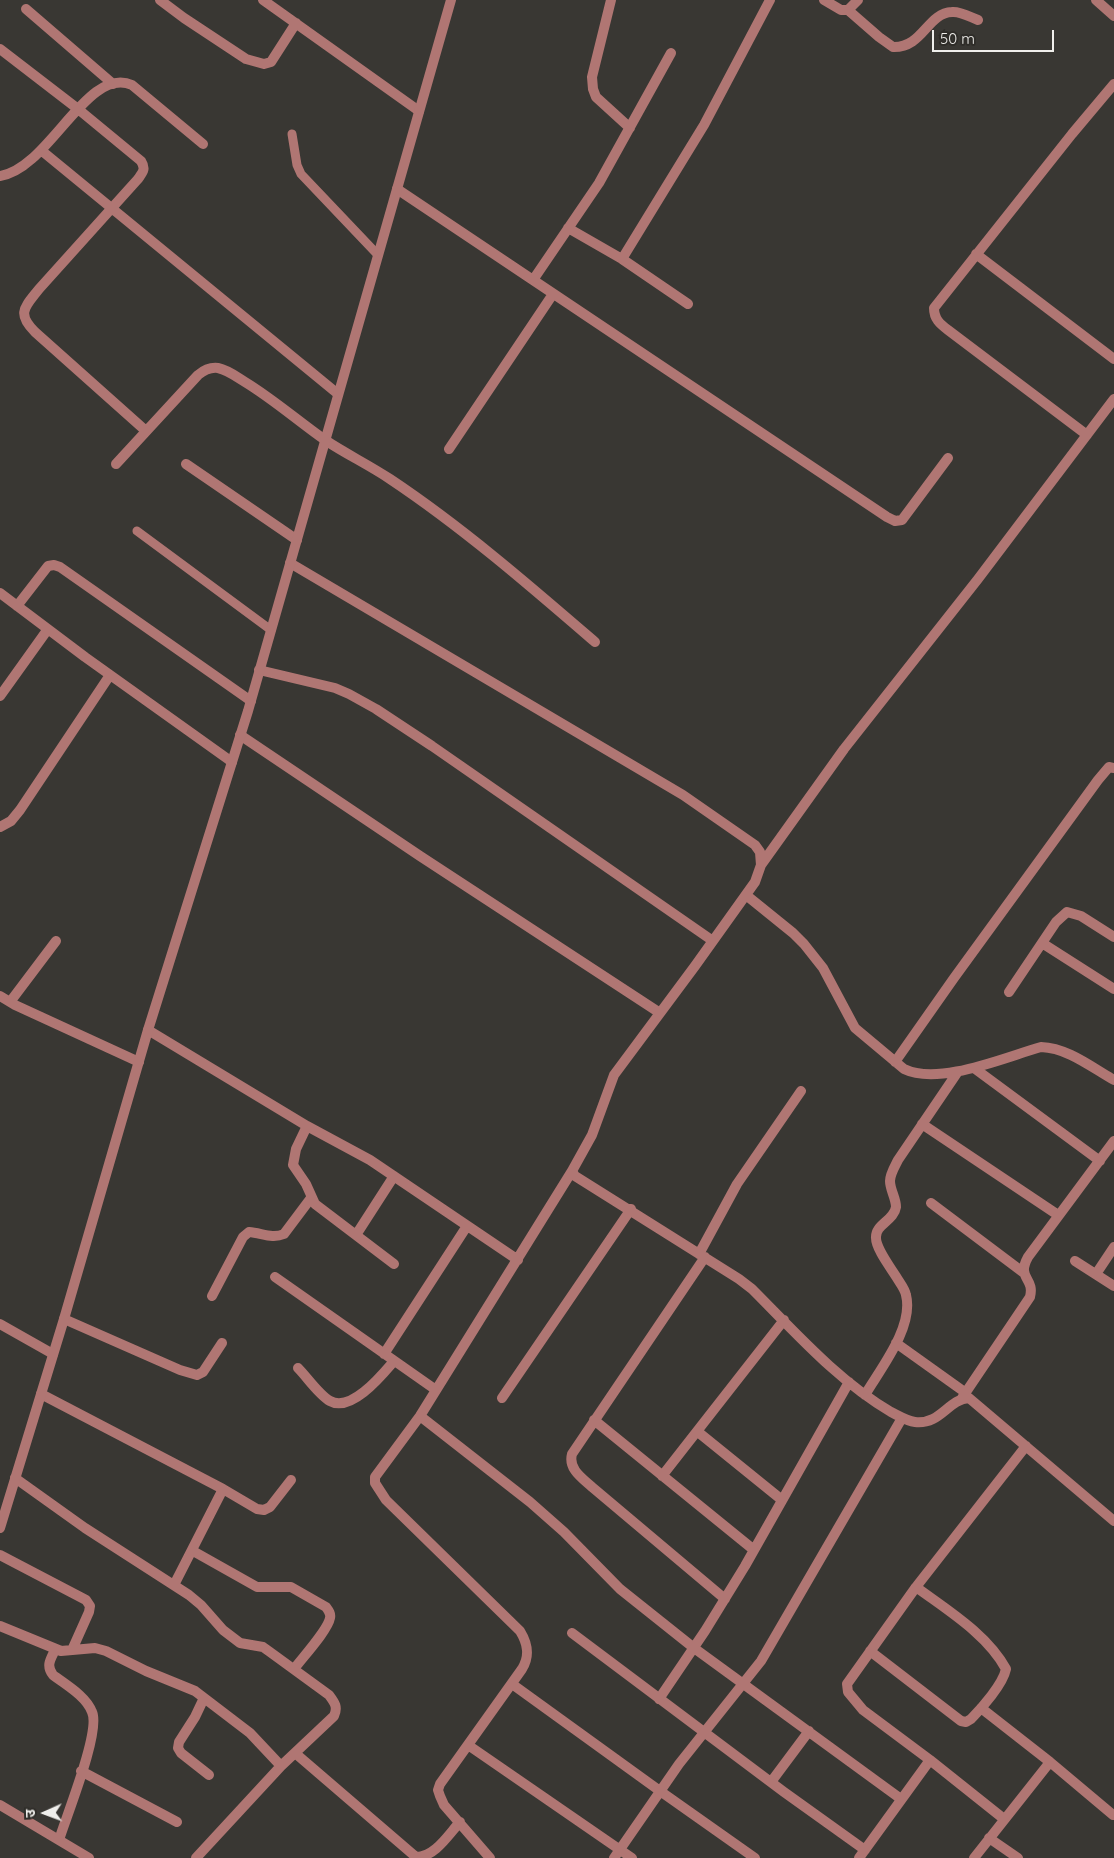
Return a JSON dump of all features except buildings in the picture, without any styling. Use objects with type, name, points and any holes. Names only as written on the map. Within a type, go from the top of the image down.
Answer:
[{"type":"street","points":[[160,0],[246,59],[264,64],[271,62],[296,23]]},
{"type":"street","points":[[263,0],[419,111]]},
{"type":"street","points":[[0,1528],[64,1319],[148,1030],[251,700],[451,0]]},
{"type":"street","points":[[611,0],[592,77],[593,89],[596,97],[630,128]]},
{"type":"street","points":[[622,259],[704,125],[770,0]]},
{"type":"street","points":[[824,0],[841,10],[848,10],[879,37],[894,47],[909,44],[916,40],[935,20],[949,12],[954,11],[978,20]]},
{"type":"street","points":[[848,10],[858,0]]},
{"type":"street","points":[[1096,0],[1114,16]]},
{"type":"street","points":[[26,9],[114,84]]},
{"type":"street","points":[[0,49],[78,109],[141,161],[144,166],[144,172],[39,289],[26,306],[24,318],[26,323],[35,332],[146,432]]},
{"type":"street","points":[[533,280],[599,183],[671,54]]},
{"type":"street","points":[[1,177],[16,170],[42,151],[97,90],[124,82],[132,85],[203,144]]},
{"type":"street","points":[[1087,435],[938,322],[934,315],[934,308],[1114,84]]},
{"type":"street","points":[[42,151],[338,394]]},
{"type":"street","points":[[397,189],[738,419],[895,521],[902,520],[909,512],[948,458]]},
{"type":"street","points":[[568,228],[622,259],[688,304]]},
{"type":"street","points":[[976,254],[1114,359]]},
{"type":"street","points":[[449,449],[553,294]]},
{"type":"street","points":[[116,464],[198,375],[212,368],[230,373],[255,388],[325,440],[390,479],[443,518],[531,586],[595,642]]},
{"type":"street","points":[[490,1858],[444,1804],[438,1790],[440,1784],[522,1669],[528,1655],[527,1646],[520,1631],[386,1500],[375,1483],[375,1476],[420,1416],[572,1171],[592,1135],[614,1075],[755,882],[761,865],[844,749],[978,579],[1087,435],[1112,406]]},
{"type":"street","points":[[186,464],[296,540]]},
{"type":"street","points":[[290,563],[683,795],[755,845],[760,852],[761,865]]},
{"type":"street","points":[[17,606],[48,566],[54,564],[251,700]]},
{"type":"street","points":[[0,593],[110,675],[232,762]]},
{"type":"street","points":[[0,696],[48,629]]},
{"type":"street","points":[[259,670],[335,688],[376,709],[713,941]]},
{"type":"street","points":[[0,827],[11,821],[20,810],[110,675]]},
{"type":"street","points":[[240,736],[660,1013]]},
{"type":"street","points":[[895,1062],[1098,780],[1109,768],[1114,768]]},
{"type":"street","points":[[746,894],[804,944],[823,968],[855,1028],[895,1062],[913,1073],[956,1073],[1041,1047],[1063,1051],[1114,1080]]},
{"type":"street","points":[[1009,992],[1062,915],[1067,912],[1081,916],[1114,937]]},
{"type":"street","points":[[10,1002],[56,941]]},
{"type":"street","points":[[1042,943],[1114,989]]},
{"type":"street","points":[[0,996],[139,1062]]},
{"type":"street","points":[[148,1030],[307,1126],[370,1160],[518,1260]]},
{"type":"street","points":[[974,1068],[1100,1161]]},
{"type":"street","points":[[865,1395],[896,1344],[906,1314],[906,1292],[880,1250],[875,1236],[877,1230],[894,1214],[896,1208],[890,1182],[891,1175],[898,1160],[956,1073]]},
{"type":"street","points":[[725,1599],[576,1473],[570,1459],[702,1255],[737,1184],[801,1091]]},
{"type":"street","points":[[922,1124],[1058,1216]]},
{"type":"street","points":[[307,1126],[296,1149],[293,1165],[306,1184],[310,1198],[315,1204],[394,1264]]},
{"type":"street","points":[[572,1171],[576,1176],[702,1255],[752,1289],[827,1364],[865,1395],[902,1418],[914,1422],[926,1422],[937,1418],[964,1396],[1030,1297],[1032,1289],[1024,1273],[1023,1266],[1028,1257],[1114,1141]]},
{"type":"street","points":[[356,1235],[394,1176]]},
{"type":"street","points":[[212,1296],[243,1238],[249,1232],[271,1236],[284,1234],[310,1198]]},
{"type":"street","points":[[931,1202],[1024,1273]]},
{"type":"street","points":[[502,1398],[630,1209]]},
{"type":"street","points":[[384,1354],[467,1226]]},
{"type":"street","points":[[1096,1274],[1114,1247]]},
{"type":"street","points":[[1075,1261],[1114,1286]]},
{"type":"street","points":[[275,1277],[436,1390]]},
{"type":"street","points":[[64,1319],[180,1370],[197,1375],[203,1372],[222,1343]]},
{"type":"street","points":[[662,1476],[784,1320]]},
{"type":"street","points":[[0,1324],[53,1354]]},
{"type":"street","points":[[896,1344],[964,1396],[975,1402],[1114,1521]]},
{"type":"street","points":[[298,1368],[330,1401],[342,1404],[354,1400],[381,1376],[394,1361]]},
{"type":"street","points":[[659,1699],[725,1599],[849,1382]]},
{"type":"street","points":[[41,1394],[223,1489],[257,1509],[264,1510],[270,1507],[291,1480]]},
{"type":"street","points":[[420,1416],[530,1502],[564,1532],[620,1589],[694,1648],[901,1800]]},
{"type":"street","points":[[617,1854],[660,1792],[762,1661],[902,1418]]},
{"type":"street","points":[[594,1420],[754,1550]]},
{"type":"street","points":[[698,1432],[782,1500]]},
{"type":"street","points":[[1004,1819],[863,1710],[848,1692],[847,1684],[916,1587],[1026,1446]]},
{"type":"street","points":[[15,1478],[86,1528],[174,1585],[201,1605],[231,1637],[240,1643],[262,1647],[329,1695],[335,1702],[337,1709],[334,1716],[280,1766],[196,1858]]},
{"type":"street","points":[[174,1585],[223,1489]]},
{"type":"street","points":[[193,1551],[257,1587],[291,1587],[326,1607],[330,1612],[326,1628],[294,1669]]},
{"type":"street","points":[[0,1555],[86,1600],[90,1606],[89,1612],[72,1650]]},
{"type":"street","points":[[870,1651],[961,1721],[966,1722],[971,1719],[981,1708],[1004,1675],[1006,1669],[994,1653],[971,1629],[916,1587]]},
{"type":"street","points":[[0,1626],[55,1650],[95,1648],[106,1651],[146,1671],[195,1691],[250,1732],[280,1766]]},
{"type":"street","points":[[572,1633],[706,1732],[862,1854],[930,1760]]},
{"type":"street","points":[[55,1650],[48,1662],[49,1670],[81,1697],[89,1705],[93,1714],[92,1734],[58,1840]]},
{"type":"street","points":[[512,1684],[660,1792],[755,1858]]},
{"type":"street","points":[[204,1698],[195,1717],[179,1742],[178,1748],[181,1753],[209,1774]]},
{"type":"street","points":[[981,1708],[1050,1762],[1113,1815]]},
{"type":"street","points":[[771,1782],[809,1731]]},
{"type":"street","points":[[468,1745],[617,1854],[632,1858]]},
{"type":"street","points":[[294,1753],[416,1857],[422,1857],[439,1846],[460,1822]]},
{"type":"street","points":[[974,1858],[1050,1762]]},
{"type":"street","points":[[81,1771],[177,1822]]},
{"type":"street","points":[[0,1805],[89,1858]]},
{"type":"street","points":[[989,1838],[1018,1858]]},
{"type":"lane","points":[[292,134],[297,165],[301,174],[378,255]]},
{"type":"lane","points":[[137,531],[271,630]]}]
